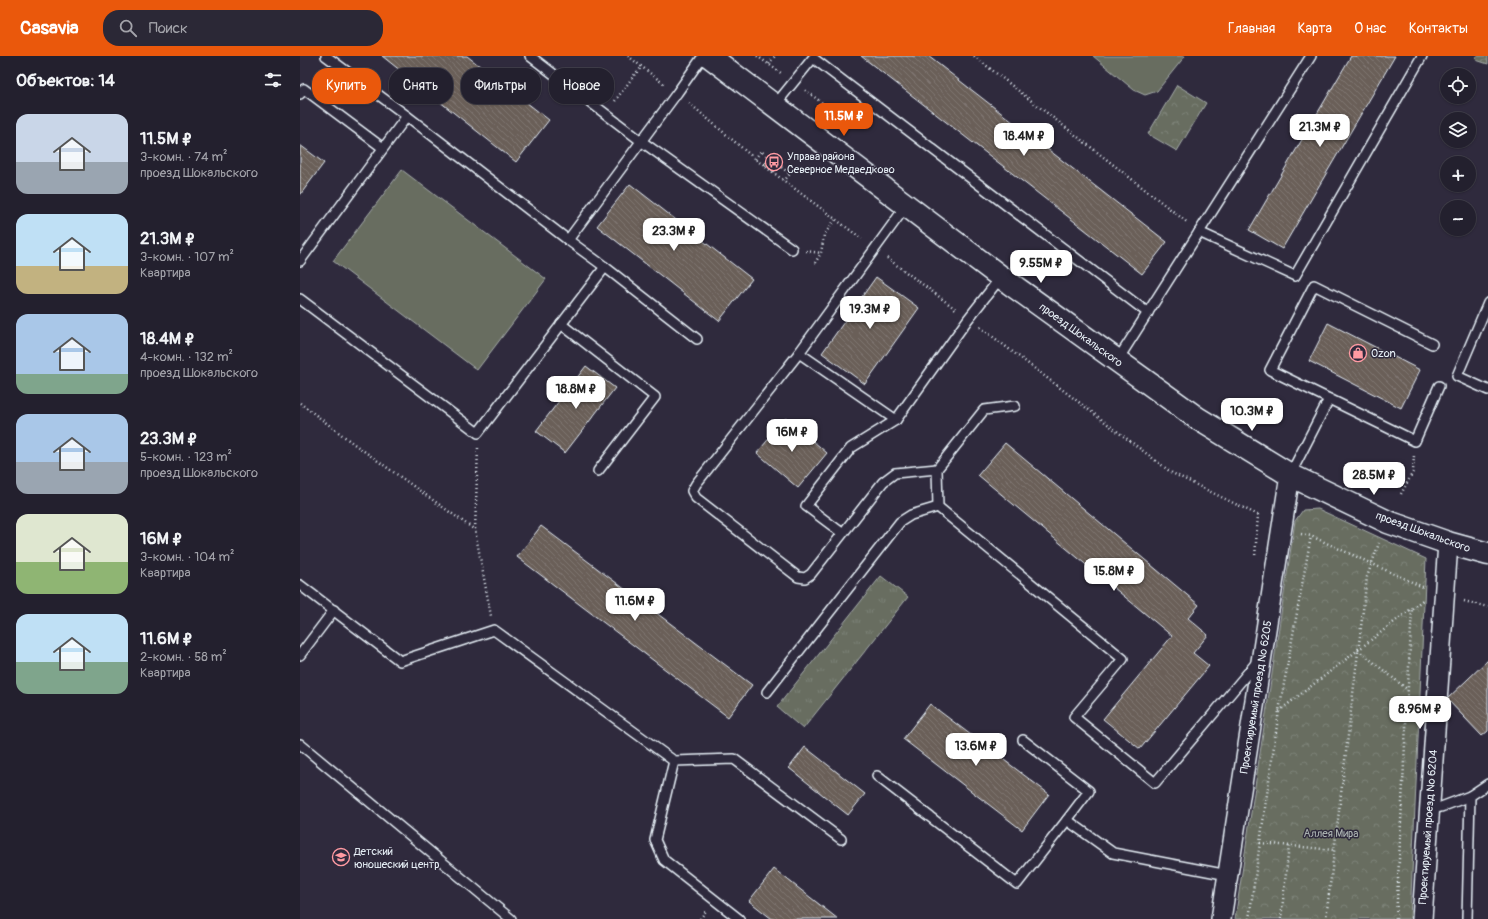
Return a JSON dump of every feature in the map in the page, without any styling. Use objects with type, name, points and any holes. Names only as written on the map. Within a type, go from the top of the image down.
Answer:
[{"type":"street","name":"проезд Шокальского","points":[[709,56],[1001,277],[1197,418],[1290,475],[1388,522],[1448,543],[1485,551]]},
{"type":"street","name":"Проектируемый проезд № 6205","points":[[1221,919],[1290,475]]},
{"type":"street","name":"Проектируемый проезд № 6204","points":[[1422,919],[1448,543]]},
{"type":"lane","points":[[326,56],[605,267],[697,339]]},
{"type":"lane","points":[[530,56],[640,141],[792,249]]},
{"type":"lane","points":[[568,240],[703,56]]},
{"type":"lane","points":[[1117,361],[1311,56]]},
{"type":"lane","points":[[1199,232],[1295,276],[1422,56]]},
{"type":"lane","points":[[775,105],[813,58],[1148,313]]},
{"type":"lane","points":[[300,94],[304,89],[383,148]]},
{"type":"lane","points":[[300,261],[407,116]]},
{"type":"lane","points":[[906,206],[799,353],[692,491],[696,498],[798,577],[805,578],[810,574],[883,482],[895,473],[936,469]]},
{"type":"lane","points":[[300,300],[478,433],[605,267]]},
{"type":"lane","points":[[842,534],[806,506],[850,448],[896,420],[968,319],[1001,277]]},
{"type":"lane","points":[[1432,344],[1314,285],[1270,370],[1415,440],[1440,386]]},
{"type":"lane","points":[[1488,303],[1457,376],[1488,390]]},
{"type":"lane","points":[[562,324],[655,397],[598,471]]},
{"type":"lane","points":[[799,353],[896,420]]},
{"type":"lane","points":[[1290,475],[1329,398]]},
{"type":"lane","points":[[1015,406],[984,410],[936,469],[938,507],[1123,659],[1074,717],[1155,783],[1262,656]]},
{"type":"lane","points":[[767,692],[900,522],[911,514],[938,507]]},
{"type":"lane","points":[[300,585],[400,661],[494,630],[674,761],[734,759],[840,839]]},
{"type":"lane","points":[[300,655],[334,610]]},
{"type":"lane","points":[[877,776],[1016,884],[1089,791],[1023,740]]},
{"type":"lane","points":[[300,744],[511,919]]},
{"type":"lane","points":[[674,761],[655,840],[664,860],[739,919]]},
{"type":"lane","points":[[1429,810],[1442,807],[1470,796],[1488,784]]},
{"type":"lane","points":[[1467,919],[1470,796]]},
{"type":"lane","points":[[1067,820],[1113,853],[1228,875]]},
{"type":"path","points":[[628,56],[677,93],[755,159],[1172,473],[1258,515],[1254,561]]},
{"type":"path","points":[[769,64],[776,56]]},
{"type":"path","points":[[974,56],[1199,232]]},
{"type":"path","points":[[621,93],[642,67]]},
{"type":"path","points":[[755,159],[761,151],[790,174],[784,181]]},
{"type":"path","points":[[815,263],[821,253],[824,236],[836,220]]},
{"type":"path","points":[[300,403],[354,444],[475,530]]},
{"type":"path","points":[[478,433],[475,530],[494,630]]},
{"type":"path","points":[[1401,494],[1413,472]]},
{"type":"path","points":[[1295,532],[1311,536],[1426,588]]},
{"type":"path","points":[[1249,919],[1279,711],[1311,536]]},
{"type":"path","points":[[1326,919],[1367,577],[1379,543]]},
{"type":"path","points":[[1279,711],[1428,595]]},
{"type":"path","points":[[1463,601],[1488,607]]},
{"type":"path","points":[[1396,919],[1412,608]]},
{"type":"path","points":[[1358,650],[1408,690]]},
{"type":"path","points":[[1260,844],[1334,850]]},
{"type":"path","points":[[1281,919],[1289,846]]},
{"type":"green space","points":[[1093,56],[1185,56],[1157,91],[1145,95],[1134,90]]},
{"type":"green space","points":[[1477,56],[1488,56],[1488,64],[1476,60]]},
{"type":"green space","points":[[1177,85],[1206,103],[1177,151],[1148,134]]},
{"type":"green space","points":[[402,170],[546,279],[477,370],[333,261]]},
{"type":"green space","name":"Аллея Мира","points":[[1318,509],[1426,559],[1410,919],[1235,919],[1295,521],[1303,510]]},
{"type":"green space","points":[[881,576],[908,597],[803,729],[777,707]]},
{"type":"building","points":[[382,56],[467,56],[482,68],[461,68],[461,104],[528,104],[549,120],[516,162],[443,104],[453,104],[453,68],[397,68]]},
{"type":"building","points":[[861,56],[928,56],[1167,242],[1142,274]]},
{"type":"building","points":[[1351,56],[1395,56],[1282,249],[1249,230]]},
{"type":"building","points":[[300,145],[324,163],[300,195]]},
{"type":"building","points":[[768,160],[778,167],[774,172],[764,164]]},
{"type":"building","points":[[630,184],[752,279],[719,321],[597,226]]},
{"type":"building","points":[[876,277],[919,308],[865,384],[822,353]]},
{"type":"building","points":[[1328,323],[1420,370],[1401,408],[1309,361]]},
{"type":"building","points":[[586,366],[615,388],[565,453],[536,431]]},
{"type":"building","points":[[786,418],[827,453],[798,488],[757,453]]},
{"type":"building","points":[[1005,443],[1199,605],[1188,618],[1208,635],[1193,653],[1209,666],[1140,749],[1103,719],[1172,636],[978,475]]},
{"type":"building","points":[[541,526],[752,685],[728,717],[517,557]]},
{"type":"building","points":[[1488,660],[1488,731],[1482,736],[1447,699]]},
{"type":"building","points":[[930,704],[1049,794],[1022,830],[903,739]]},
{"type":"building","points":[[805,747],[865,794],[848,815],[789,768]]},
{"type":"building","points":[[774,869],[838,919],[772,919],[749,901]]},
{"type":"place","name":"Управа района Северное Медведково","points":[[774,162]]},
{"type":"place","name":"Ozon","points":[[1358,353]]},
{"type":"place","name":"Детский юношеский центр","points":[[341,857]]}]
